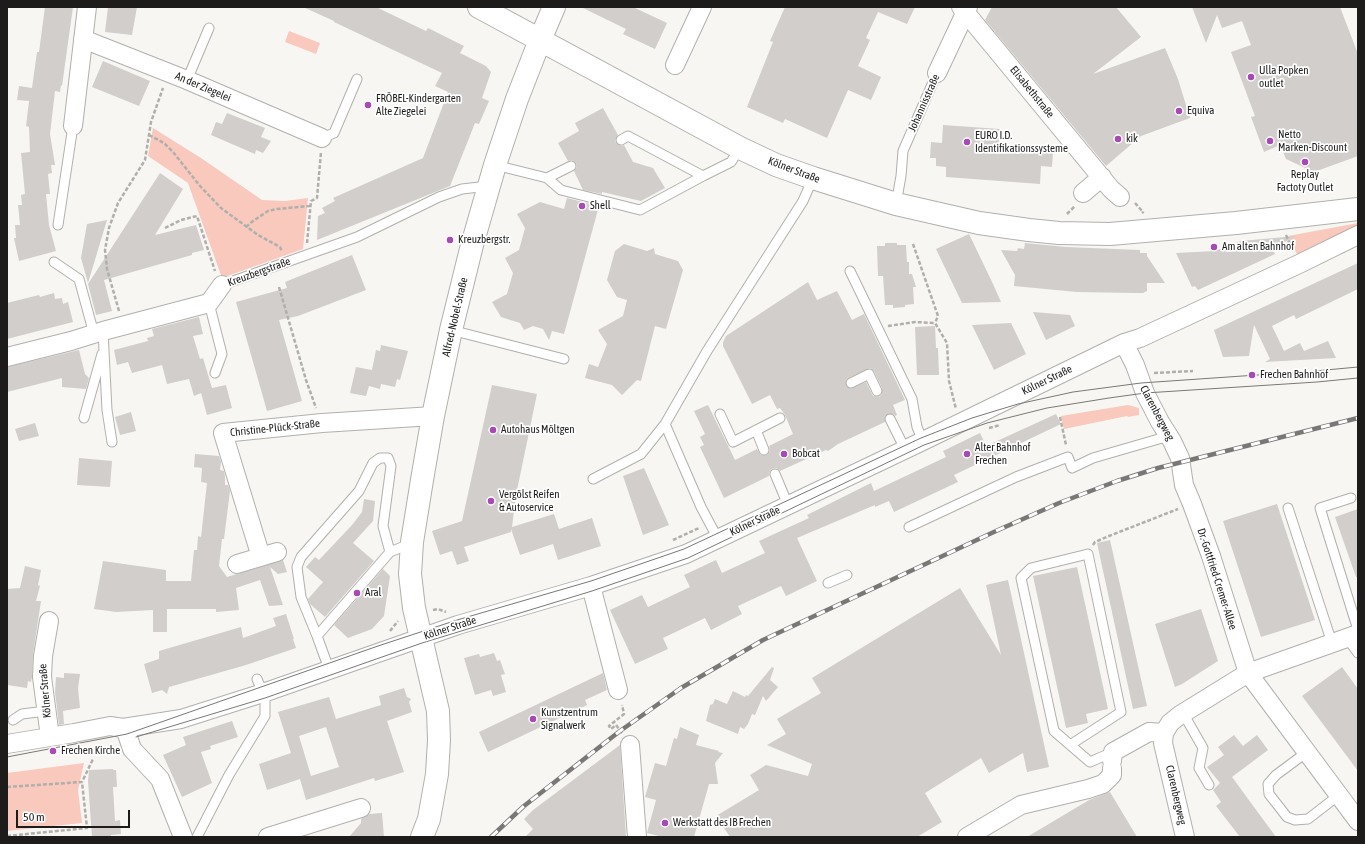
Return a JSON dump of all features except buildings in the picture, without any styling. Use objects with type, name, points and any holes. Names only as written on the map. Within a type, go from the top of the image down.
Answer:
[{"type":"main road","name":"Kölner Straße","points":[[479,7],[740,148],[813,178],[896,204],[979,222],[1059,233],[1134,233],[1278,219],[1358,209]]},
{"type":"main road","name":"Alfred-Nobel-Straße","points":[[422,837],[428,819],[437,774],[439,740],[438,711],[412,599],[410,574],[412,542],[433,416],[451,330],[472,245],[495,165],[518,94],[554,7]]},
{"type":"street","points":[[73,126],[87,7]]},
{"type":"street","points":[[675,65],[702,7]]},
{"type":"street","name":"Johannisstraße","points":[[937,73],[965,8]]},
{"type":"street","name":"Elisabethstraße","points":[[965,8],[1102,177],[1120,197]]},
{"type":"street","name":"An der Ziegelei","points":[[83,39],[187,80],[322,138]]},
{"type":"street","points":[[1083,193],[1102,177]]},
{"type":"street","name":"Kölner Straße","points":[[7,744],[110,726],[123,728],[180,719],[260,686],[329,669],[421,638],[591,586],[686,554],[1124,343],[1140,338],[1358,235]]},
{"type":"street","name":"Kreuzbergstraße","points":[[209,303],[222,285]]},
{"type":"street","points":[[7,357],[71,341],[101,337],[123,326],[209,303]]},
{"type":"street","name":"Clarenbergweg","points":[[1124,343],[1145,393],[1156,416],[1169,436],[1181,463],[1184,485]]},
{"type":"street","name":"Christine-Plück-Straße","points":[[237,564],[269,554],[223,433],[322,423],[433,416]]},
{"type":"street","name":"Dr.-Gottfried-Cremer-Allee","points":[[1184,485],[1211,556],[1248,673],[1358,820]]},
{"type":"street","points":[[591,586],[618,690]]},
{"type":"street","name":"Kölner Straße","points":[[49,621],[42,670],[50,737]]},
{"type":"street","points":[[967,837],[1021,805],[1103,784],[1112,775],[1112,760],[1149,732],[1164,733],[1170,723],[1182,713],[1248,673],[1349,636]]},
{"type":"street","points":[[123,728],[127,734],[132,749],[160,779],[183,837]]},
{"type":"street","name":"Clarenbergweg","points":[[1164,733],[1163,743],[1185,837]]},
{"type":"street","points":[[630,745],[637,837]]},
{"type":"street","points":[[268,837],[361,808]]},
{"type":"lane","points":[[187,80],[209,28]]},
{"type":"lane","name":"Johannisstraße","points":[[896,204],[901,176],[903,151],[937,73]]},
{"type":"lane","points":[[322,138],[334,133],[357,79]]},
{"type":"lane","points":[[58,225],[73,126]]},
{"type":"lane","points":[[621,140],[628,136],[703,176]]},
{"type":"lane","points":[[495,165],[547,178],[561,190],[640,210],[731,162],[740,148]]},
{"type":"lane","points":[[547,178],[571,166]]},
{"type":"lane","points":[[593,479],[641,454],[665,424],[707,351],[803,201],[813,178]]},
{"type":"lane","name":"Kreuzbergstraße","points":[[222,285],[357,237],[439,197],[462,189],[489,186]]},
{"type":"lane","points":[[54,262],[80,279],[101,337],[107,410],[112,442]]},
{"type":"lane","points":[[850,271],[912,398],[917,427],[922,441]]},
{"type":"lane","points":[[209,303],[222,354],[215,374]]},
{"type":"lane","points":[[451,330],[564,359]]},
{"type":"lane","points":[[84,418],[101,337]]},
{"type":"lane","points":[[851,383],[869,374],[877,391]]},
{"type":"lane","points":[[720,414],[733,442],[780,418]]},
{"type":"lane","points":[[890,419],[905,449]]},
{"type":"lane","points":[[665,424],[701,507],[718,539]]},
{"type":"lane","points":[[756,430],[764,450]]},
{"type":"lane","points":[[909,527],[1016,477],[1068,457],[1072,468],[1093,458],[1169,436]]},
{"type":"lane","points":[[329,669],[301,597],[297,567],[301,557],[359,491],[373,463],[380,458],[388,458],[391,466],[383,526],[390,552]]},
{"type":"lane","points":[[775,474],[788,505]]},
{"type":"lane","points":[[1349,636],[1320,508],[1350,498]]},
{"type":"lane","points":[[1288,508],[1358,653]]},
{"type":"lane","points":[[317,636],[390,552],[412,542]]},
{"type":"lane","points":[[1070,745],[1121,712],[1088,554],[1031,568],[1021,578],[1054,731],[1070,745],[1090,762],[1112,760]]},
{"type":"lane","points":[[828,583],[847,575]]},
{"type":"lane","points":[[197,837],[229,775],[265,716],[265,698],[260,686]]},
{"type":"lane","points":[[13,720],[22,714],[46,711]]},
{"type":"lane","points":[[1182,713],[1203,748],[1199,768],[1209,784]]},
{"type":"lane","points":[[1307,752],[1276,775],[1268,784],[1269,794],[1287,817],[1295,820],[1308,819],[1339,795]]},
{"type":"path","points":[[123,326],[107,269],[105,250],[109,228],[118,203],[145,160],[155,110],[169,73]]},
{"type":"path","points":[[149,135],[164,144],[173,152],[200,186],[221,208],[258,235],[280,247],[285,262]]},
{"type":"path","points":[[305,255],[311,201],[317,198],[322,138]]},
{"type":"path","points":[[246,227],[268,211],[310,206]]},
{"type":"path","points":[[165,228],[181,220],[196,216],[216,274],[222,285]]},
{"type":"path","points":[[1278,219],[1299,264]]},
{"type":"path","points":[[913,244],[938,316],[935,323]]},
{"type":"path","points":[[279,287],[306,380],[322,423]]},
{"type":"path","points":[[877,328],[915,322],[935,323]]},
{"type":"path","points":[[935,323],[947,343],[949,381],[956,409]]},
{"type":"path","points":[[1138,374],[1193,371]]},
{"type":"path","points":[[1060,416],[1066,446]]},
{"type":"path","points":[[1088,554],[1095,542],[1177,510]]},
{"type":"path","points":[[383,634],[390,631],[397,621],[416,616]]},
{"type":"path","points":[[7,836],[87,828],[82,782],[93,759]]},
{"type":"path","points":[[7,787],[82,782]]},
{"type":"shaded area","points":[[289,31],[320,43],[316,54],[285,42]]},
{"type":"shaded area","points":[[153,128],[201,158],[262,200],[285,201],[308,198],[303,249],[222,278],[188,183],[148,156]]},
{"type":"shaded area","points":[[1358,223],[1358,227],[1298,256],[1288,236]]},
{"type":"shaded area","points":[[1128,405],[1139,408],[1139,415],[1127,416],[1064,429],[1061,416]]},
{"type":"shaded area","points":[[84,763],[78,790],[82,823],[7,831],[7,773]]},
{"type":"tram line","points":[[7,757],[127,734],[378,646],[457,620],[591,581],[684,549],[921,438],[972,418],[1018,404],[1073,392],[1141,383],[1358,367]]},
{"type":"tram line","points":[[136,737],[265,698],[422,643],[592,591],[688,558],[924,445],[987,423],[1047,408],[1145,393],[1358,378]]},
{"type":"railway","points":[[491,837],[524,806],[620,731],[681,688],[763,640],[996,531],[1059,503],[1117,481],[1158,468],[1358,418]]},
{"type":"place","name":"Ulla Popken outlet","points":[[1251,77]]},
{"type":"place","name":"FRÖBEL-Kindergarten Alte Ziegelei","points":[[368,105]]},
{"type":"place","name":"Equiva","points":[[1179,111]]},
{"type":"place","name":"kik","points":[[1118,139]]},
{"type":"place","name":"Netto Marken-Discount","points":[[1270,141]]},
{"type":"place","name":"EURO I.D. Identifikationssysteme","points":[[967,142]]},
{"type":"place","name":"Replay Factoty Outlet","points":[[1305,162]]},
{"type":"place","name":"Shell","points":[[582,206]]},
{"type":"place","name":"Kreuzbergstr.","points":[[450,240]]},
{"type":"place","name":"Am alten Bahnhof","points":[[1214,247]]},
{"type":"place","name":"Frechen Bahnhof","points":[[1252,375]]},
{"type":"place","name":"Autohaus Möltgen","points":[[493,430]]},
{"type":"place","name":"Bobcat","points":[[784,454]]},
{"type":"place","name":"Alter Bahnhof Frechen","points":[[967,454]]},
{"type":"place","name":"Vergölst Reifen & Autoservice","points":[[491,501]]},
{"type":"place","name":"Aral","points":[[357,593]]},
{"type":"place","name":"Kunstzentrum Signalwerk","points":[[533,719]]},
{"type":"place","name":"Frechen Kirche","points":[[53,751]]},
{"type":"place","name":"Werkstatt des IB Frechen","points":[[665,823]]}]
